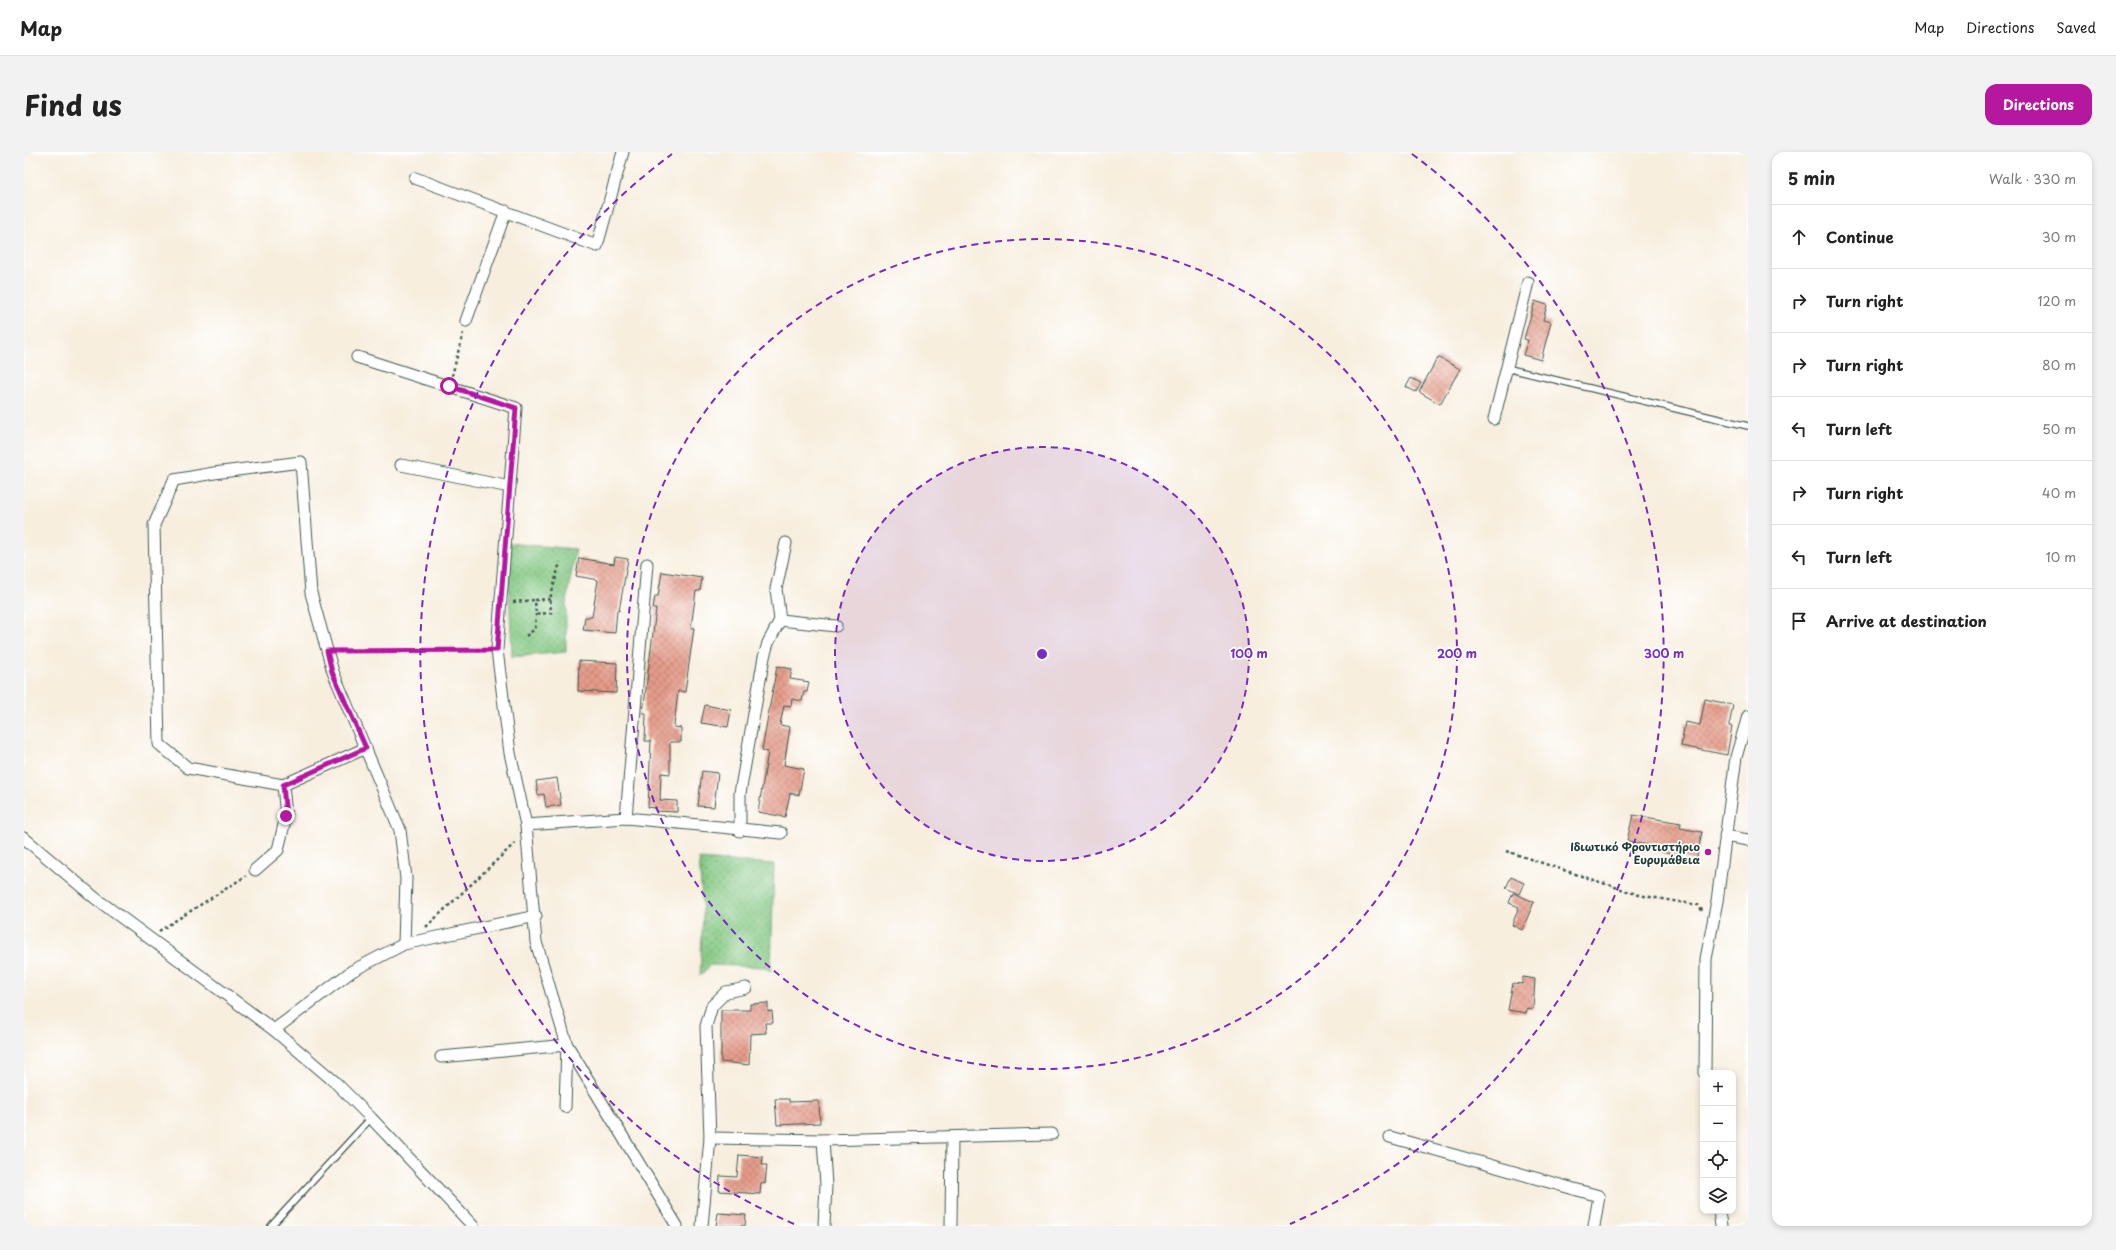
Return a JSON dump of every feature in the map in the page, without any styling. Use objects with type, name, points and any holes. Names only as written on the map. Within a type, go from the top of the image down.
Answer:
[{"type":"street","points":[[415,178],[597,246],[623,152]]},
{"type":"street","points":[[466,321],[506,211]]},
{"type":"street","points":[[1494,419],[1528,282]]},
{"type":"street","points":[[357,357],[516,408],[497,650],[510,753],[527,828],[536,916],[536,942],[566,1045],[677,1226]]},
{"type":"street","points":[[366,748],[283,785],[188,768],[159,744],[154,525],[174,480],[214,473],[301,462],[310,593],[332,672],[366,748],[400,830],[406,878],[404,944]]},
{"type":"street","points":[[401,464],[510,487]]},
{"type":"street","points":[[740,831],[740,793],[764,657],[768,643],[780,620],[776,589],[786,543]]},
{"type":"street","points":[[626,818],[647,564]]},
{"type":"street","points":[[780,620],[836,626]]},
{"type":"street","points":[[1705,1070],[1706,959],[1713,922],[1736,756],[1748,716]]},
{"type":"street","points":[[255,870],[278,850],[286,816],[283,785]]},
{"type":"street","points":[[527,828],[626,818],[740,831],[781,834]]},
{"type":"street","points":[[1725,836],[1748,840]]},
{"type":"street","points":[[24,838],[95,898],[274,1030],[335,1082],[473,1226]]},
{"type":"street","points":[[274,1030],[352,971],[404,944],[536,916]]},
{"type":"street","points":[[702,1226],[710,1138],[706,1026],[712,1006],[726,992],[746,988]]},
{"type":"street","points":[[441,1057],[566,1045]]},
{"type":"street","points":[[565,1107],[566,1045]]},
{"type":"street","points":[[710,1138],[823,1140],[1052,1134]]},
{"type":"street","points":[[951,1226],[952,1137]]},
{"type":"street","points":[[1390,1137],[1599,1196],[1594,1226]]},
{"type":"street","points":[[823,1140],[826,1185],[824,1226]]},
{"type":"street","points":[[1719,1214],[1721,1226]]},
{"type":"lane","points":[[1506,368],[1748,426]]},
{"type":"lane","points":[[271,1226],[371,1118]]},
{"type":"path","points":[[449,386],[466,321]]},
{"type":"path","points":[[536,614],[551,613],[550,599],[560,562]]},
{"type":"path","points":[[500,609],[512,602],[550,599]]},
{"type":"path","points":[[526,636],[535,629],[535,600]]},
{"type":"path","points":[[327,651],[497,650]]},
{"type":"path","points":[[425,928],[527,828]]},
{"type":"path","points":[[1506,851],[1639,895],[1698,905],[1713,922]]},
{"type":"path","points":[[148,938],[255,870]]},
{"type":"green space","points":[[507,543],[576,549],[566,603],[566,652],[512,657]]},
{"type":"green space","points":[[699,859],[774,864],[771,972],[764,967],[710,965],[700,976],[703,913]]},
{"type":"building","points":[[1535,301],[1547,305],[1543,320],[1551,322],[1541,360],[1523,355],[1528,340],[1524,339]]},
{"type":"building","points":[[1438,357],[1460,369],[1440,404],[1419,392]]},
{"type":"building","points":[[1411,378],[1421,383],[1416,392],[1406,387]]},
{"type":"building","points":[[615,557],[628,559],[619,611],[617,610],[615,633],[583,630],[585,617],[592,617],[598,580],[576,576],[579,558],[614,564]]},
{"type":"building","points":[[662,572],[702,578],[700,591],[696,591],[691,628],[694,628],[685,692],[678,691],[674,727],[681,728],[681,742],[670,742],[670,774],[661,773],[660,800],[677,801],[677,812],[655,811],[655,808],[648,807],[651,741],[645,741],[646,713],[643,713],[656,609],[653,609],[655,596],[658,596]]},
{"type":"building","points":[[579,661],[617,663],[616,693],[578,691]]},
{"type":"building","points":[[777,666],[792,669],[790,679],[809,682],[807,692],[804,692],[802,701],[792,699],[791,706],[784,705],[780,725],[790,727],[784,765],[804,769],[799,795],[790,793],[785,817],[758,812],[768,752],[762,750]]},
{"type":"building","points":[[1705,699],[1733,705],[1729,726],[1732,726],[1727,755],[1681,746],[1685,722],[1700,725]]},
{"type":"building","points":[[705,705],[731,710],[728,727],[701,723]]},
{"type":"building","points":[[702,771],[718,773],[714,807],[698,806]]},
{"type":"building","points":[[557,778],[561,805],[546,807],[544,794],[538,795],[536,781]]},
{"type":"building","points":[[1633,815],[1681,823],[1680,828],[1702,832],[1696,861],[1651,849],[1652,846],[1627,841]]},
{"type":"building","points":[[1511,877],[1524,883],[1519,894],[1506,888]]},
{"type":"building","points":[[1513,893],[1534,902],[1522,930],[1512,925],[1519,907],[1509,903]]},
{"type":"building","points":[[1523,977],[1535,979],[1533,1009],[1527,1008],[1526,1013],[1508,1010],[1513,983],[1522,984]]},
{"type":"building","points":[[768,1003],[768,1012],[772,1011],[773,1023],[765,1023],[766,1033],[750,1034],[749,1065],[721,1062],[721,1010],[750,1010],[750,1004]]},
{"type":"building","points":[[775,1099],[789,1099],[789,1102],[819,1101],[820,1123],[777,1125]]},
{"type":"building","points":[[739,1155],[763,1157],[762,1165],[767,1165],[765,1184],[761,1183],[760,1194],[719,1191],[720,1176],[737,1177]]},
{"type":"building","points":[[718,1213],[746,1215],[745,1226],[716,1226]]},
{"type":"place","name":"Ιδιωτικό Φροντιστήριο Ευρυμάθεια","points":[[1708,852]]},
{"type":"route","points":[[286,816],[283,785],[366,748],[332,672],[327,651],[497,650],[516,408],[449,386]]}]
